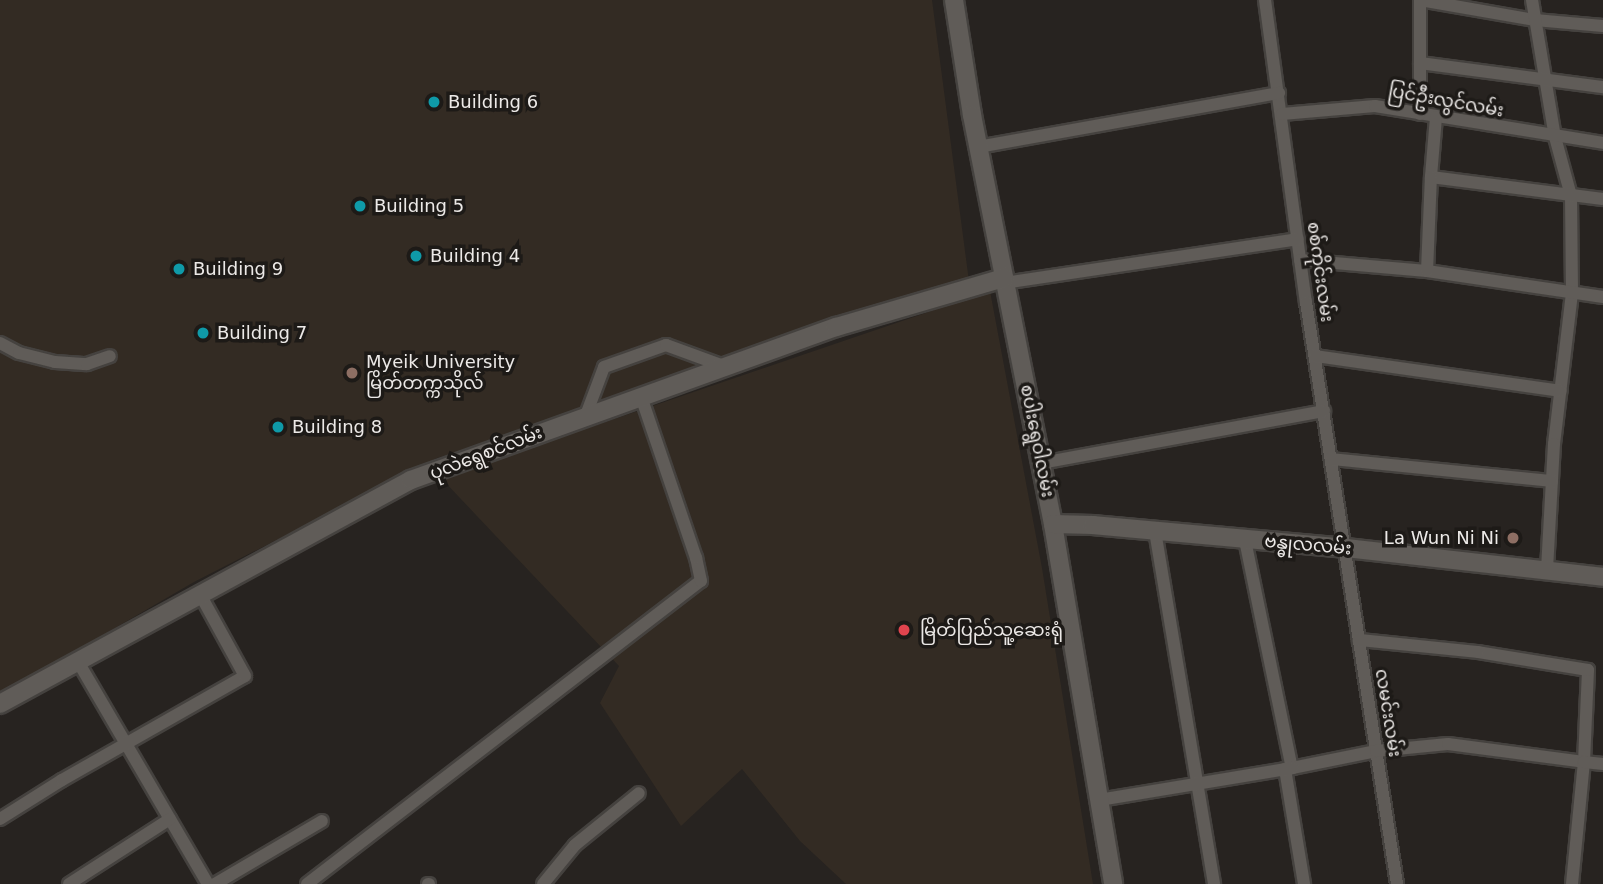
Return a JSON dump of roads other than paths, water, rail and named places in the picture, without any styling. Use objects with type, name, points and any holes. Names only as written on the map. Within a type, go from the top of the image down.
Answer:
[{"type":"street","name":"စပါးရွေဝါလမ်း","points":[[954,0],[978,147],[1053,524],[1113,884]]},
{"type":"street","name":"စစ်ကိုင်းလမ်း","points":[[1265,0],[1300,260],[1346,548]]},
{"type":"street","points":[[1420,114],[1420,0],[1535,20],[1603,26]]},
{"type":"street","points":[[1532,0],[1555,137],[1571,196],[1572,293],[1552,481],[1547,571]]},
{"type":"street","points":[[1420,63],[1603,87]]},
{"type":"street","points":[[978,147],[1279,93]]},
{"type":"street","name":"ပြင်ဦးလွင်လမ်း","points":[[1282,114],[1375,106],[1603,144]]},
{"type":"street","points":[[1427,271],[1436,117]]},
{"type":"street","points":[[1431,177],[1603,199]]},
{"type":"street","points":[[1004,281],[1298,239]]},
{"type":"street","points":[[1300,260],[1427,271],[1603,297]]},
{"type":"street","name":"ပုလဲရွေစင်လမ်း","points":[[0,704],[411,481],[586,415],[882,312],[1004,281]]},
{"type":"street","points":[[0,343],[19,354],[55,362],[87,365],[110,356]]},
{"type":"street","points":[[586,415],[604,367],[666,345],[726,367]]},
{"type":"street","points":[[1315,356],[1561,391]]},
{"type":"street","points":[[307,884],[701,581],[696,558],[641,396]]},
{"type":"street","points":[[1041,463],[1324,411]]},
{"type":"street","points":[[1331,459],[1552,481]]},
{"type":"street","name":"ဗန္ဓုလလမ်း","points":[[1053,524],[1093,525],[1346,548],[1603,577]]},
{"type":"street","points":[[1155,531],[1213,884]]},
{"type":"street","points":[[1245,540],[1289,768],[1304,884]]},
{"type":"street","name":"လမင်းလမ်း","points":[[1346,548],[1397,884]]},
{"type":"street","points":[[0,819],[62,780],[245,676],[200,594]]},
{"type":"street","points":[[1359,640],[1478,652],[1603,672]]},
{"type":"street","points":[[77,660],[208,884]]},
{"type":"street","points":[[1572,884],[1584,762],[1588,670]]},
{"type":"street","points":[[1099,800],[1376,751],[1448,744],[1603,764]]},
{"type":"street","points":[[543,884],[575,845],[639,793]]},
{"type":"street","points":[[69,884],[170,819]]},
{"type":"street","points":[[215,884],[322,821]]},
{"type":"place","name":"Building 6","points":[[434,102]]},
{"type":"place","name":"Building 5","points":[[360,206]]},
{"type":"place","name":"Building 4","points":[[416,256]]},
{"type":"place","name":"Building 9","points":[[179,269]]},
{"type":"place","name":"Building 7","points":[[203,333]]},
{"type":"place","name":"Myeik University မြိတ်တက္ကသိုလ်","points":[[352,373]]},
{"type":"place","name":"Building 8","points":[[278,427]]},
{"type":"place","name":"La Wun Ni Ni","points":[[1513,538]]},
{"type":"place","name":"မြိတ်ပြည်သူ့ဆေးရုံ","points":[[904,630]]}]
